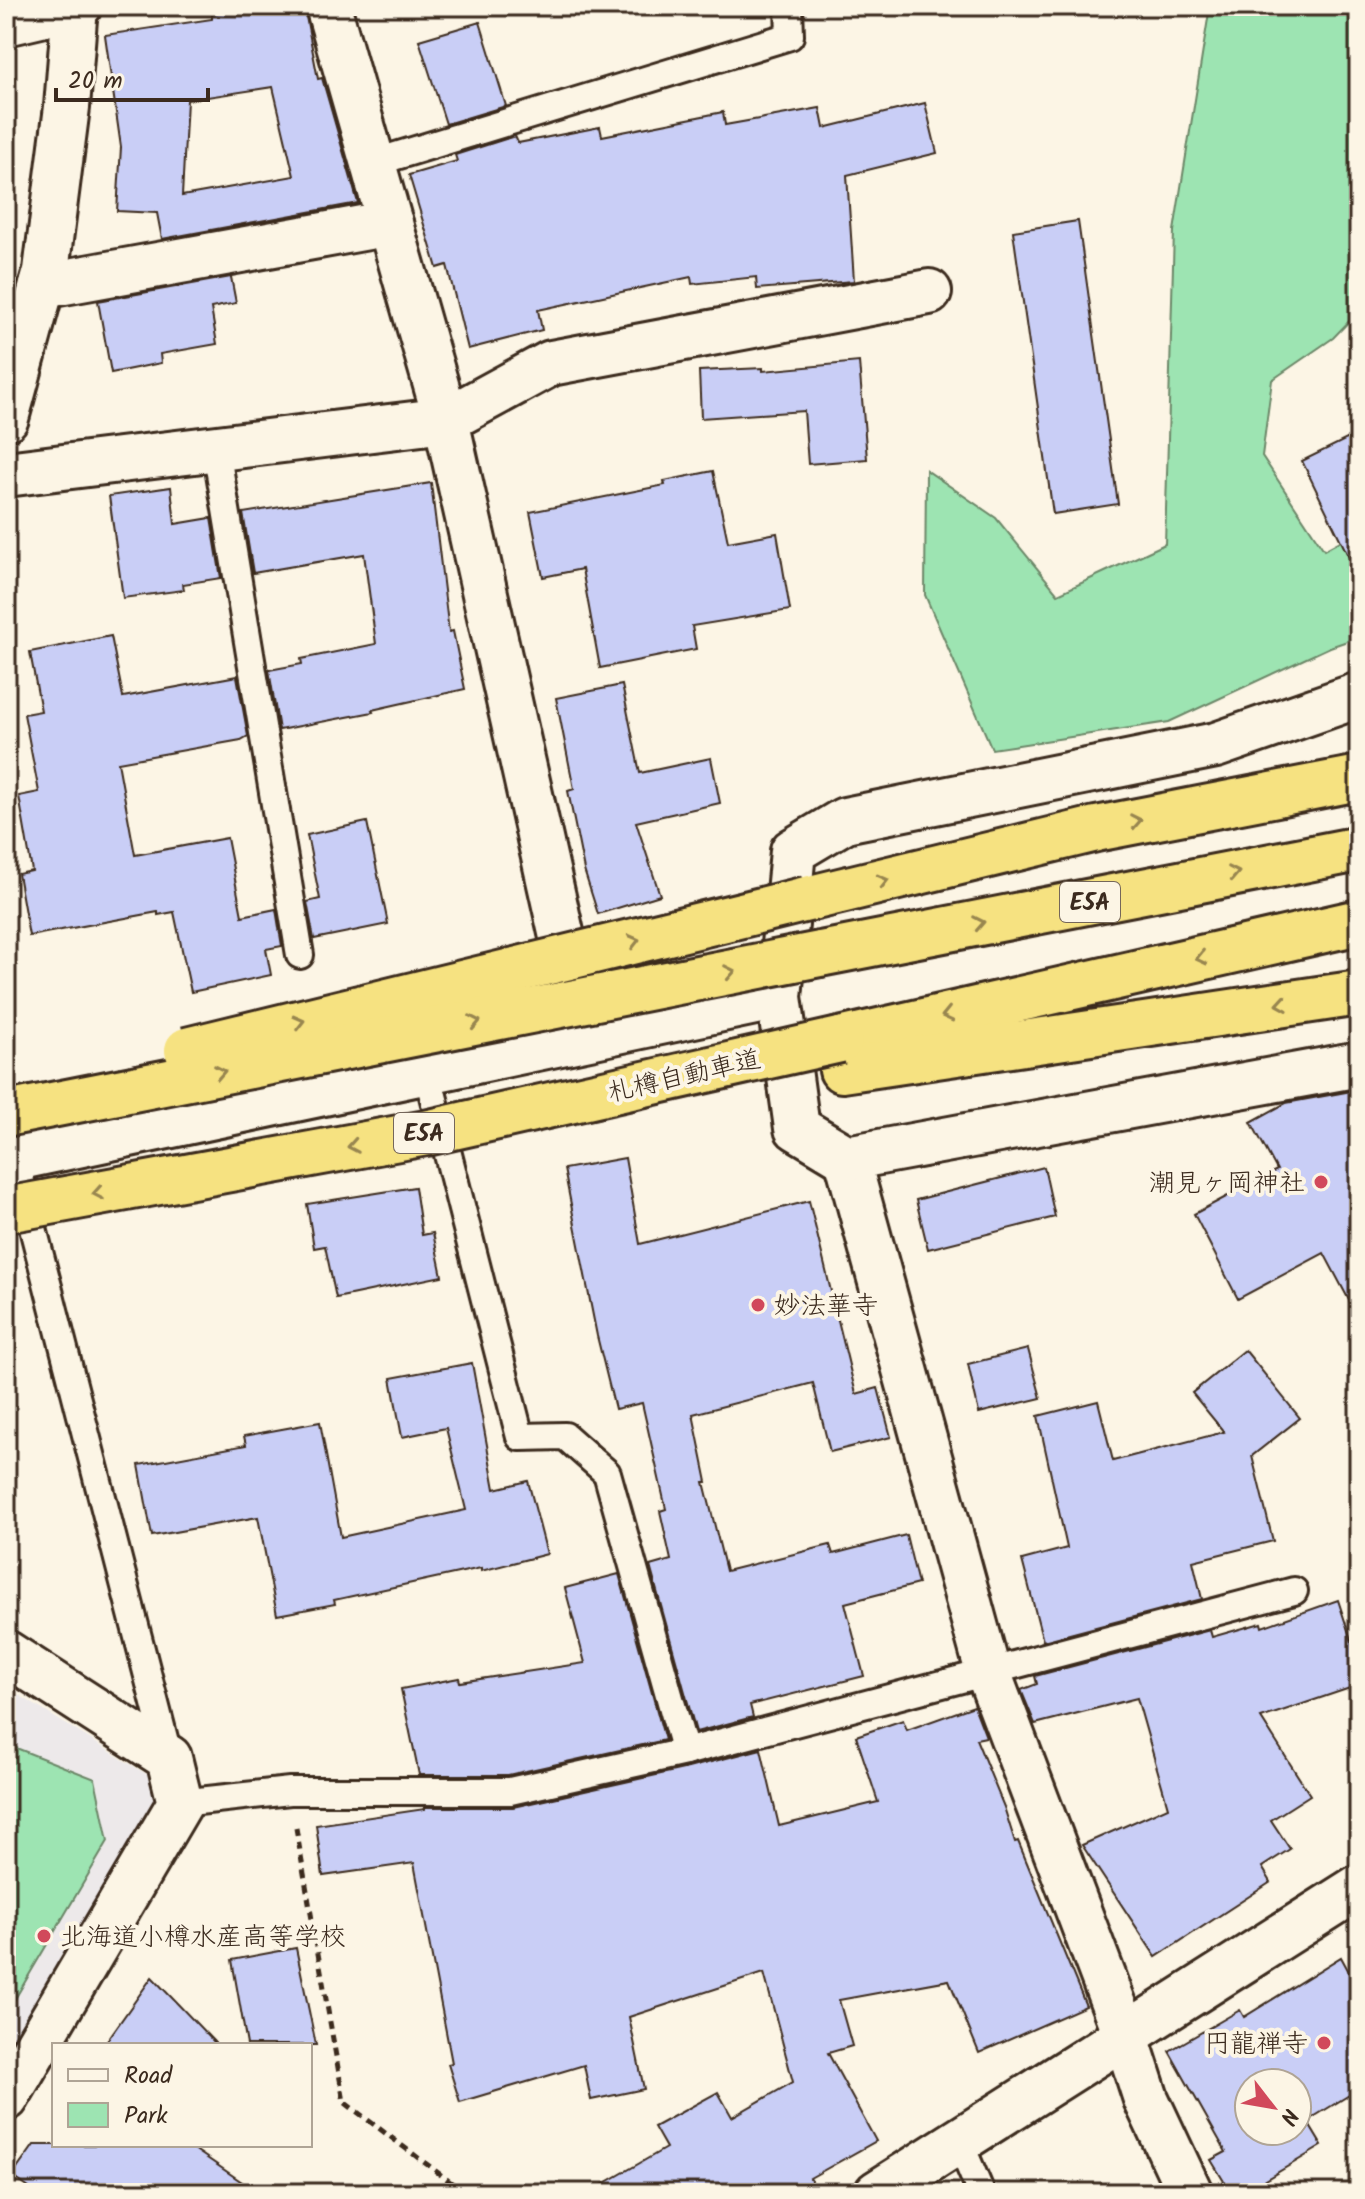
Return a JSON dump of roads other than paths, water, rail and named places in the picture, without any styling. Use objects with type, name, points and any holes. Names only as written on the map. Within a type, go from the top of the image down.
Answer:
[{"type":"highway","points":[[6,1094],[1096,829],[1359,778]]},
{"type":"highway","name":"E5A","points":[[6,1114],[1359,849]]},
{"type":"highway","name":"札樽自動車道","points":[[6,1210],[841,1055],[1359,922]]},
{"type":"highway","points":[[841,1055],[1359,993]]},
{"type":"street","points":[[6,23],[76,6],[67,107],[46,271],[6,418]]},
{"type":"street","points":[[328,6],[446,420],[584,1037]]},
{"type":"street","points":[[42,286],[390,223]]},
{"type":"street","points":[[6,474],[446,420],[551,363],[929,292]]},
{"type":"street","points":[[1359,695],[1216,745],[845,820],[793,851],[779,997],[797,1128],[847,1158],[1359,1064]]},
{"type":"street","points":[[6,1105],[11,1159],[779,997]]},
{"type":"street","points":[[847,1158],[988,1672],[1125,2034],[1146,2099],[1190,2193]]},
{"type":"street","points":[[6,1653],[169,1758],[180,1803],[6,2098]]},
{"type":"street","points":[[877,2193],[1359,1887]]},
{"type":"lane","points":[[373,163],[790,36],[789,6]]},
{"type":"lane","points":[[216,449],[300,955]]},
{"type":"lane","points":[[427,1072],[520,1437],[565,1436],[607,1473],[685,1752]]},
{"type":"lane","points":[[11,1159],[169,1758]]},
{"type":"lane","points":[[180,1803],[290,1791],[510,1791],[685,1752],[1294,1591]]},
{"type":"lane","points":[[959,2141],[981,2193]]},
{"type":"place","name":"潮見ヶ岡神社","points":[[1321,1182]]},
{"type":"place","name":"妙法華寺","points":[[758,1305]]},
{"type":"place","name":"北海道小樽水産高等学校","points":[[44,1936]]},
{"type":"place","name":"円龍禅寺","points":[[1324,2043]]}]
